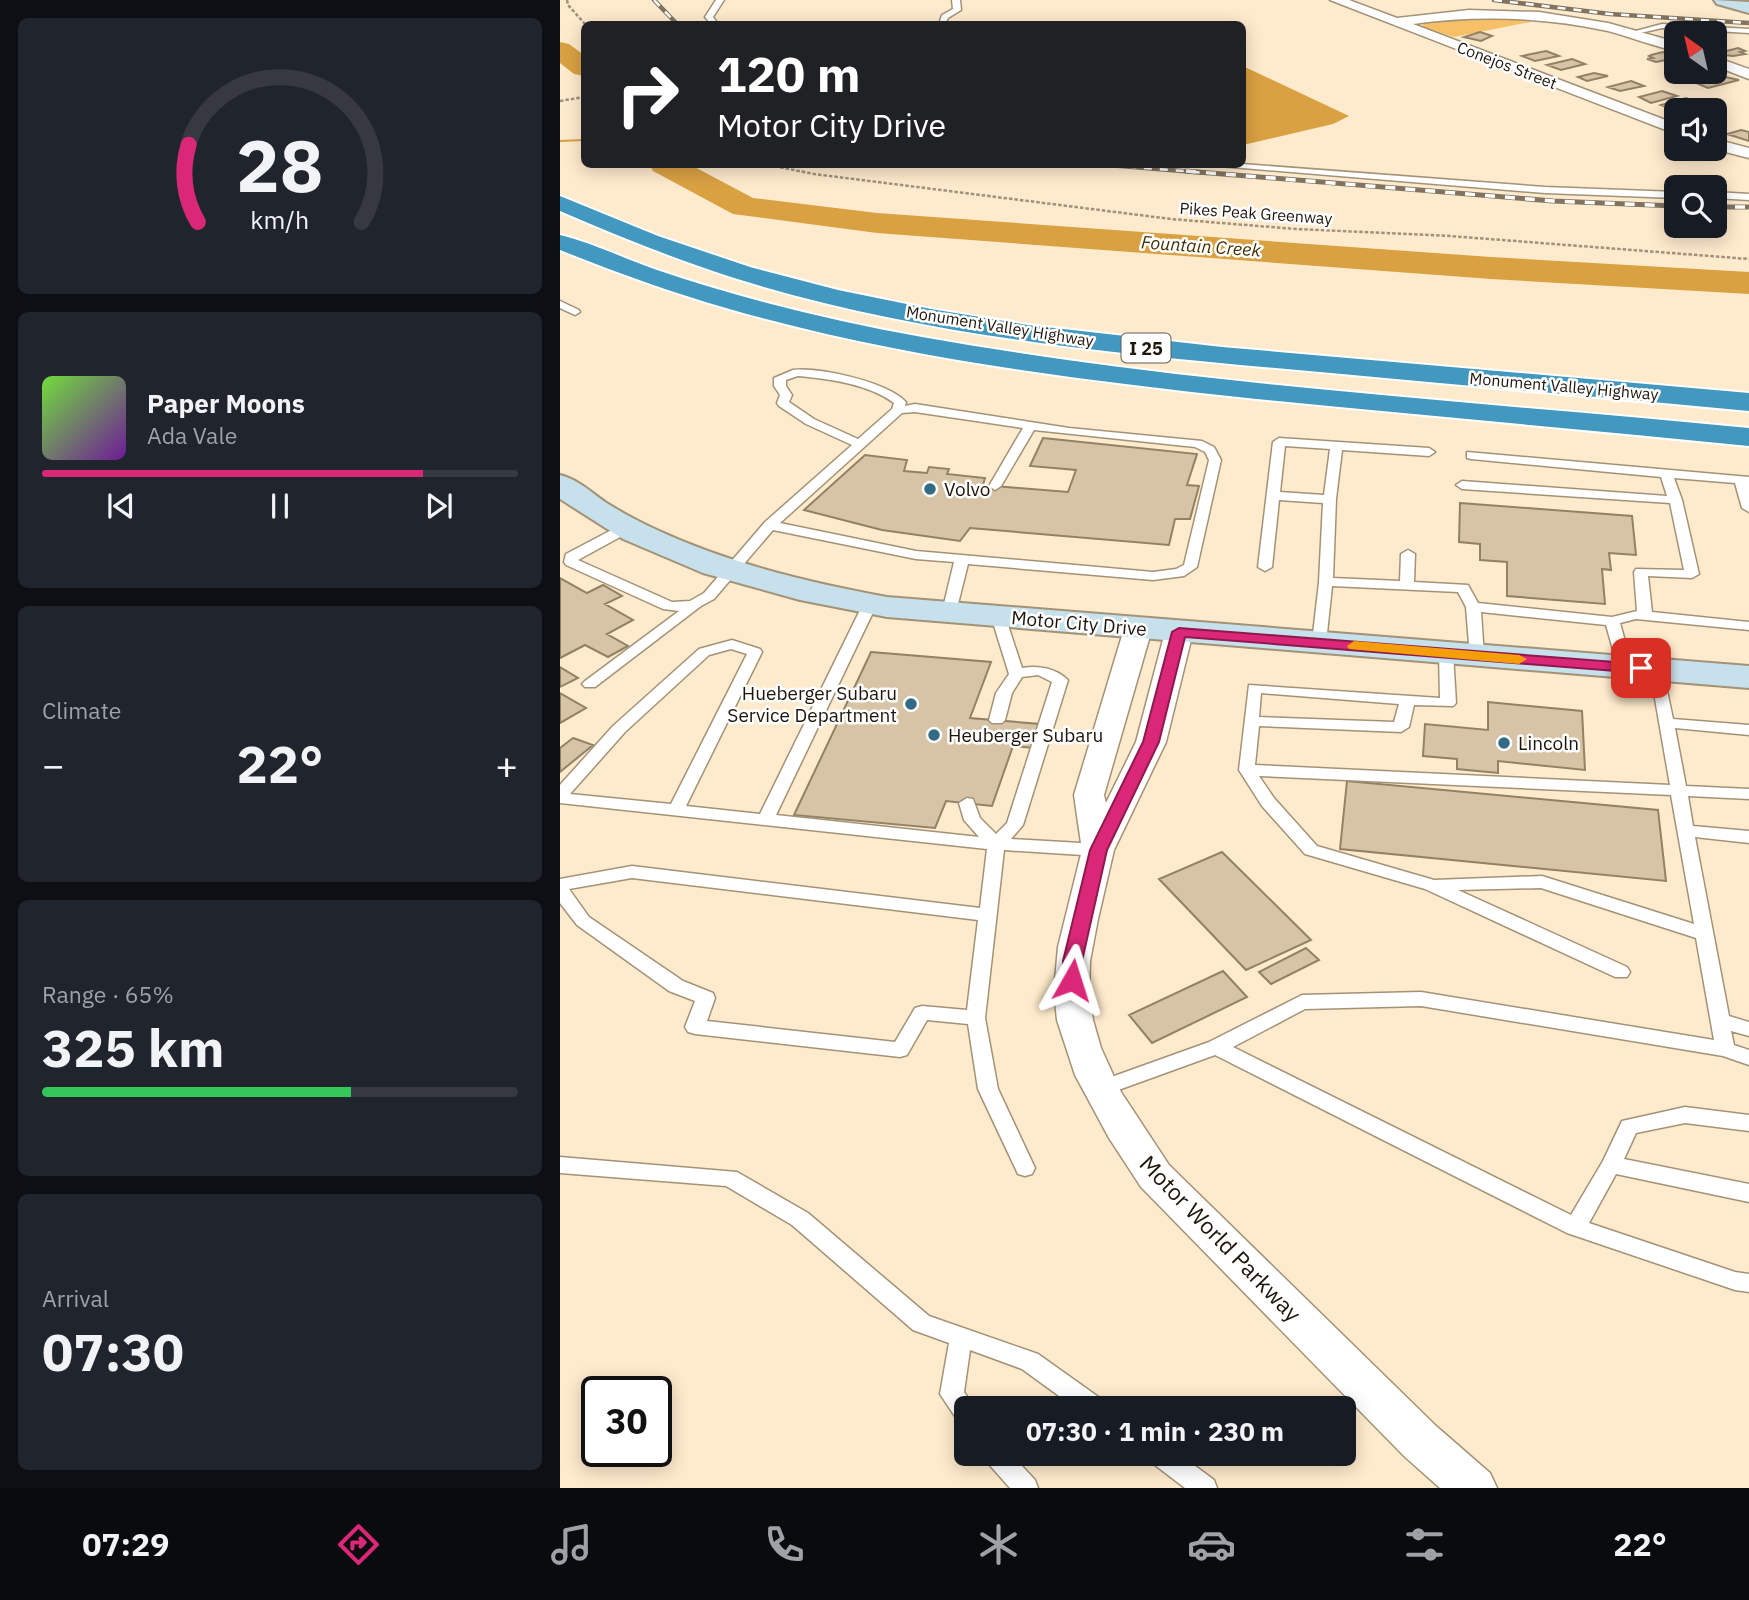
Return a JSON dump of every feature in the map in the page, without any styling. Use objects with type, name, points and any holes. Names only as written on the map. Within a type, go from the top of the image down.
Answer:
[{"type":"highway","name":"Monument Valley Highway","points":[[560,203],[683,252],[765,278],[869,303],[1001,328],[1173,351],[1749,402]]},
{"type":"highway","name":"Monument Valley Highway","points":[[560,242],[683,287],[775,312],[973,354],[1157,380],[1749,437]]},
{"type":"street","name":"Conejos Street","points":[[1337,0],[1664,124]]},
{"type":"street","points":[[1723,0],[1749,8]]},
{"type":"street","points":[[1397,23],[1454,14],[1492,13],[1632,31],[1664,43]]},
{"type":"street","points":[[1727,66],[1749,74]]},
{"type":"street","points":[[1727,148],[1744,153]]},
{"type":"street","name":"Motor City Drive","points":[[560,484],[650,541],[729,571],[780,586],[870,604],[1138,629],[1749,677]]},
{"type":"street","name":"Motor World Parkway","points":[[1098,850],[1089,795],[1138,629]]},
{"type":"street","name":"Motor World Parkway","points":[[1179,632],[1151,742],[1098,850],[1073,961],[1072,1017],[1099,1089],[1156,1176],[1419,1441],[1474,1488]]},
{"type":"lane","points":[[712,21],[709,17],[720,0]]},
{"type":"lane","points":[[944,21],[957,10],[956,0]]},
{"type":"lane","points":[[1632,31],[1662,26],[1749,31]]},
{"type":"lane","points":[[1246,168],[1545,190],[1664,195]]},
{"type":"lane","points":[[1727,196],[1749,197]]},
{"type":"lane","points":[[560,304],[575,312],[560,317]]},
{"type":"lane","points":[[590,684],[709,596],[770,525],[898,410],[900,402],[894,395],[867,387],[798,372],[780,377],[780,386],[786,395],[783,403],[792,411],[815,425],[860,444]]},
{"type":"lane","points":[[770,525],[916,555],[1153,576],[1179,573],[1190,567],[1215,460],[1210,450],[1198,444],[1030,426],[915,408],[898,410]]},
{"type":"lane","points":[[995,486],[1030,426]]},
{"type":"lane","points":[[1265,567],[1279,442],[1429,452]]},
{"type":"lane","points":[[1319,643],[1337,444]]},
{"type":"lane","points":[[1471,455],[1745,480],[1749,508]]},
{"type":"lane","points":[[1645,616],[1641,572],[1692,574],[1676,500],[1666,473]]},
{"type":"lane","points":[[1462,485],[1676,500]]},
{"type":"lane","points":[[1274,496],[1330,499]]},
{"type":"lane","points":[[626,528],[566,556],[572,565],[668,606],[685,607],[701,602]]},
{"type":"lane","points":[[1407,585],[1408,554]]},
{"type":"lane","points":[[949,612],[962,559]]},
{"type":"lane","points":[[1326,582],[1463,588],[1473,607],[1462,655],[1447,703],[1254,688],[1247,770],[1268,802],[1311,850],[1431,885],[1621,972]]},
{"type":"lane","points":[[766,820],[870,604]]},
{"type":"lane","points":[[1473,607],[1612,621],[1645,616],[1749,626]]},
{"type":"lane","points":[[998,616],[1016,674]]},
{"type":"lane","points":[[1612,621],[1641,669],[1667,723],[1726,1049]]},
{"type":"lane","points":[[560,797],[619,729],[704,652],[732,644],[755,652],[676,810]]},
{"type":"lane","points":[[997,720],[1004,693],[1016,674],[1036,669],[1048,672],[1060,680],[1015,825],[996,844],[975,1018],[988,1088],[1025,1168]]},
{"type":"lane","points":[[1251,721],[1401,727],[1407,700]]},
{"type":"lane","points":[[1667,723],[1749,730]]},
{"type":"lane","points":[[1247,770],[1749,794]]},
{"type":"lane","points":[[560,797],[996,844],[1098,850]]},
{"type":"lane","points":[[967,803],[972,820],[996,844]]},
{"type":"lane","points":[[1686,831],[1749,837]]},
{"type":"lane","points":[[975,1018],[922,1013],[900,1050],[695,1027],[706,998],[676,986],[583,921],[560,887],[632,872],[988,915]]},
{"type":"lane","points":[[1431,885],[1542,882],[1704,934]]},
{"type":"lane","points":[[1099,1089],[1216,1047],[1302,1002],[1421,999],[1726,1049],[1749,1058]]},
{"type":"lane","points":[[1720,1021],[1749,1029]]},
{"type":"lane","points":[[1216,1047],[1575,1227],[1735,1281],[1749,1283]]},
{"type":"lane","points":[[1575,1227],[1611,1165],[1629,1126],[1685,1115],[1749,1123]]},
{"type":"lane","points":[[560,1165],[730,1178],[800,1219],[921,1323],[1030,1361],[1078,1396]]},
{"type":"lane","points":[[1611,1165],[1749,1193]]},
{"type":"lane","points":[[954,1397],[952,1394],[961,1337]]},
{"type":"lane","points":[[1006,1466],[1026,1488]]},
{"type":"lane","points":[[1175,1466],[1205,1488]]},
{"type":"path","points":[[567,0],[568,5],[582,21]]},
{"type":"path","points":[[560,101],[581,98]]},
{"type":"path","name":"Pikes Peak Greenway","points":[[784,168],[1171,219],[1296,229],[1450,236],[1749,259]]},
{"type":"shaded area","points":[[1459,16],[1531,20],[1454,37],[1422,27],[1425,21]]},
{"type":"shaded area","points":[[1246,68],[1349,116],[1333,124],[1246,144]]},
{"type":"building","points":[[1480,32],[1492,36],[1481,41],[1464,37]]},
{"type":"building","points":[[1738,48],[1745,51],[1740,52],[1745,54],[1727,55],[1727,51]]},
{"type":"building","points":[[1546,51],[1559,56],[1535,61],[1522,56]]},
{"type":"building","points":[[1663,52],[1664,60],[1656,62],[1647,59],[1653,58],[1649,56]]},
{"type":"building","points":[[1572,59],[1585,64],[1561,70],[1547,65]]},
{"type":"building","points":[[1594,73],[1608,76],[1587,81],[1578,77]]},
{"type":"building","points":[[1727,77],[1739,80],[1727,83]]},
{"type":"building","points":[[1631,81],[1644,86],[1620,91],[1608,87]]},
{"type":"building","points":[[1699,84],[1724,84],[1708,88]]},
{"type":"building","points":[[1662,91],[1677,96],[1651,103],[1639,97]]},
{"type":"building","points":[[1741,130],[1749,132],[1749,141],[1727,134]]},
{"type":"building","name":"Volvo","points":[[1043,438],[1197,454],[1187,485],[1199,486],[1190,519],[1175,519],[1169,545],[970,528],[960,541],[882,530],[804,510],[865,455],[907,460],[904,471],[927,473],[929,467],[949,469],[947,474],[985,478],[983,485],[1068,492],[1076,470],[1030,466]]},
{"type":"building","points":[[1460,503],[1632,516],[1636,555],[1609,553],[1611,570],[1602,569],[1605,604],[1507,596],[1507,562],[1480,560],[1480,544],[1459,542]]},
{"type":"building","points":[[560,578],[587,593],[603,585],[622,596],[605,604],[633,620],[607,634],[628,646],[608,657],[585,645],[560,658]]},
{"type":"building","name":"Heuberger Subaru","points":[[871,652],[991,662],[970,718],[1040,724],[1033,748],[1013,746],[992,806],[946,801],[935,828],[794,815]]},
{"type":"building","points":[[560,667],[578,678],[560,687]]},
{"type":"building","points":[[560,693],[586,708],[560,723]]},
{"type":"building","name":"Lincoln","points":[[1488,702],[1582,711],[1585,770],[1498,761],[1498,773],[1457,769],[1457,759],[1423,756],[1425,724],[1488,730]]},
{"type":"building","points":[[573,738],[593,745],[560,772],[560,748]]},
{"type":"building","points":[[1347,781],[1658,810],[1666,881],[1340,849]]},
{"type":"building","points":[[1222,852],[1311,940],[1246,970],[1159,879]]},
{"type":"building","points":[[1306,948],[1319,960],[1271,984],[1259,972]]},
{"type":"building","points":[[1223,971],[1247,997],[1152,1043],[1129,1015]]},
{"type":"waterway","name":"Fountain Creek","points":[[560,50],[581,66]]},
{"type":"waterway","points":[[560,141],[581,140]]},
{"type":"waterway","name":"Fountain Creek","points":[[672,168],[745,207],[877,223],[1491,268],[1749,283]]},
{"type":"railway","points":[[654,0],[674,21]]},
{"type":"railway","points":[[1494,0],[1610,14],[1749,23]]},
{"type":"railway","points":[[1145,168],[1207,173]]},
{"type":"railway","points":[[1186,171],[1553,201],[1664,206]]},
{"type":"railway","points":[[1727,207],[1749,207]]},
{"type":"slow traffic","points":[[1354,646],[1519,659]]},
{"type":"place","name":"Volvo","points":[[930,489]]},
{"type":"place","name":"Hueberger Subaru Service Department","points":[[911,704]]},
{"type":"place","name":"Heuberger Subaru","points":[[934,735]]},
{"type":"place","name":"Lincoln","points":[[1504,743]]},
{"type":"route","points":[[1072,980],[1073,961],[1098,850],[1151,742],[1179,632],[1641,668]]}]
